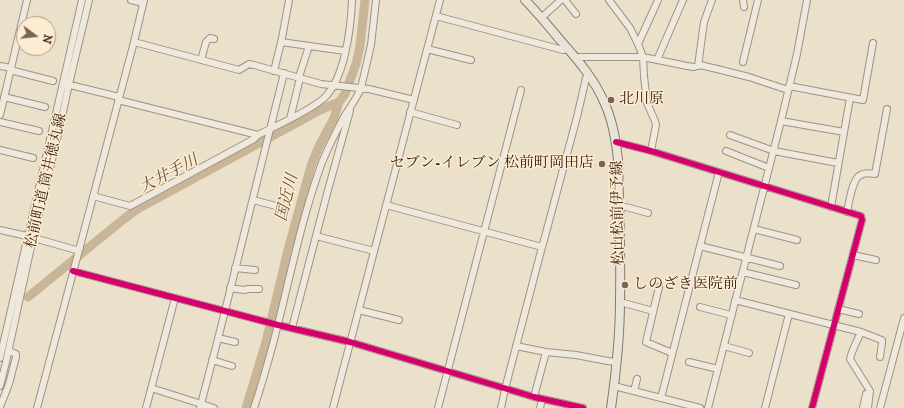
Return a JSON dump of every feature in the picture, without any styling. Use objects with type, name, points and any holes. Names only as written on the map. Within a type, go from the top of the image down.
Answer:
[{"type":"main road","name":"松山松前伊予線","points":[[525,0],[576,58],[588,74],[598,89],[612,122],[618,160],[620,302],[611,408]]},
{"type":"street","points":[[0,115],[3,95],[27,0]]},
{"type":"street","name":"松前町道 筒井徳丸線","points":[[66,84],[82,0]]},
{"type":"street","name":"松前町道 筒井徳丸線","points":[[0,358],[4,350],[53,130],[89,0]]},
{"type":"street","points":[[37,408],[134,42],[143,1],[131,0]]},
{"type":"street","points":[[274,71],[289,0]]},
{"type":"street","points":[[93,196],[130,206],[254,139],[258,134],[270,130],[322,100],[336,85],[351,23],[352,0]]},
{"type":"street","points":[[254,408],[265,374],[295,254],[319,169],[358,93],[371,45],[376,0]]},
{"type":"street","points":[[333,408],[440,0]]},
{"type":"street","points":[[541,18],[561,0]]},
{"type":"street","points":[[565,0],[576,14]]},
{"type":"street","points":[[609,0],[630,28],[643,57],[647,103],[656,125],[651,151]]},
{"type":"street","points":[[638,44],[658,0]]},
{"type":"street","points":[[657,60],[683,0]]},
{"type":"street","points":[[698,66],[704,22],[712,0]]},
{"type":"street","points":[[743,0],[744,7]]},
{"type":"street","points":[[743,62],[758,0]]},
{"type":"street","points":[[708,408],[774,151],[797,54],[807,0]]},
{"type":"street","points":[[436,16],[563,50],[568,49]]},
{"type":"street","points":[[200,60],[206,42],[210,38],[214,39]]},
{"type":"street","points":[[134,42],[239,70],[249,64],[321,84],[359,87],[414,100]]},
{"type":"street","points":[[280,42],[345,51]]},
{"type":"street","points":[[576,58],[643,57],[694,68],[700,65],[789,88],[863,100],[873,43]]},
{"type":"street","points":[[290,119],[309,46]]},
{"type":"street","points":[[427,49],[471,60]]},
{"type":"street","points":[[0,66],[53,81]]},
{"type":"street","points":[[200,406],[284,73]]},
{"type":"street","points":[[501,408],[588,74]]},
{"type":"street","points":[[66,84],[258,134]]},
{"type":"street","points":[[438,408],[521,90]]},
{"type":"street","points":[[3,95],[45,107]]},
{"type":"street","points":[[831,207],[850,98]]},
{"type":"street","points":[[292,328],[352,104]]},
{"type":"street","points":[[847,212],[856,180],[859,176],[867,173],[875,174],[887,109]]},
{"type":"street","points":[[410,112],[457,125]]},
{"type":"street","points":[[781,121],[844,132]]},
{"type":"street","points":[[0,122],[39,131]]},
{"type":"street","points":[[730,135],[774,151],[838,163]]},
{"type":"street","points":[[616,142],[651,151],[861,216],[862,220],[832,329],[814,407]]},
{"type":"street","points":[[0,150],[33,158]]},
{"type":"street","points":[[726,151],[769,168]]},
{"type":"street","points":[[661,398],[718,172]]},
{"type":"street","points":[[253,200],[276,206]]},
{"type":"street","points":[[386,205],[542,247]]},
{"type":"street","points":[[619,207],[626,207],[648,213]]},
{"type":"street","points":[[754,229],[797,240]]},
{"type":"street","points":[[0,230],[76,250],[80,249]]},
{"type":"street","points":[[316,236],[374,250]]},
{"type":"street","points":[[700,246],[780,266]]},
{"type":"street","points":[[853,255],[876,260]]},
{"type":"street","points":[[235,268],[255,270]]},
{"type":"street","points":[[74,269],[175,298],[350,342],[534,397],[572,407],[583,408]]},
{"type":"street","points":[[743,272],[796,285]]},
{"type":"street","points":[[659,287],[646,342],[672,353]]},
{"type":"street","points":[[230,288],[244,290],[258,289]]},
{"type":"street","points":[[146,408],[175,298]]},
{"type":"street","points":[[735,300],[861,332],[882,340],[880,357]]},
{"type":"street","points":[[620,302],[653,310]]},
{"type":"street","points":[[700,307],[732,315]]},
{"type":"street","points":[[838,309],[859,314]]},
{"type":"street","points":[[359,310],[399,320]]},
{"type":"street","points":[[764,408],[789,314]]},
{"type":"street","points":[[880,408],[904,318]]},
{"type":"street","points":[[861,332],[850,359],[870,391],[868,408]]},
{"type":"street","points":[[218,338],[235,342]]},
{"type":"street","points":[[516,346],[616,362]]},
{"type":"street","points":[[724,346],[749,353]]},
{"type":"street","points":[[0,407],[9,384],[16,358],[16,354],[4,350]]},
{"type":"street","name":"松前町道 筒井徳丸線","points":[[0,386],[6,362],[4,350]]},
{"type":"street","points":[[534,397],[546,352]]},
{"type":"street","points":[[212,360],[232,366]]},
{"type":"street","points":[[689,362],[718,369]]},
{"type":"street","points":[[634,391],[637,379]]},
{"type":"street","points":[[614,386],[700,408]]},
{"type":"street","points":[[151,388],[200,406],[214,408]]},
{"type":"street","points":[[862,408],[867,388]]},
{"type":"street","points":[[540,408],[542,399]]},
{"type":"waterway","name":"国近川","points":[[246,408],[266,342],[287,254],[311,166],[319,146],[334,118],[339,102],[345,94],[356,64],[360,46],[365,0]]},
{"type":"waterway","name":"大井手川","points":[[28,297],[139,208],[322,109],[339,102]]},
{"type":"cycle path","points":[[616,142],[651,151],[861,216],[862,220],[812,408]]},
{"type":"cycle path","points":[[73,271],[278,325],[350,342],[534,397],[583,408]]},
{"type":"place","name":"北川原","points":[[611,100]]},
{"type":"place","name":"セブン-イレブン 松前町岡田店","points":[[602,164]]},
{"type":"place","name":"しのざき医院前","points":[[625,285]]}]
